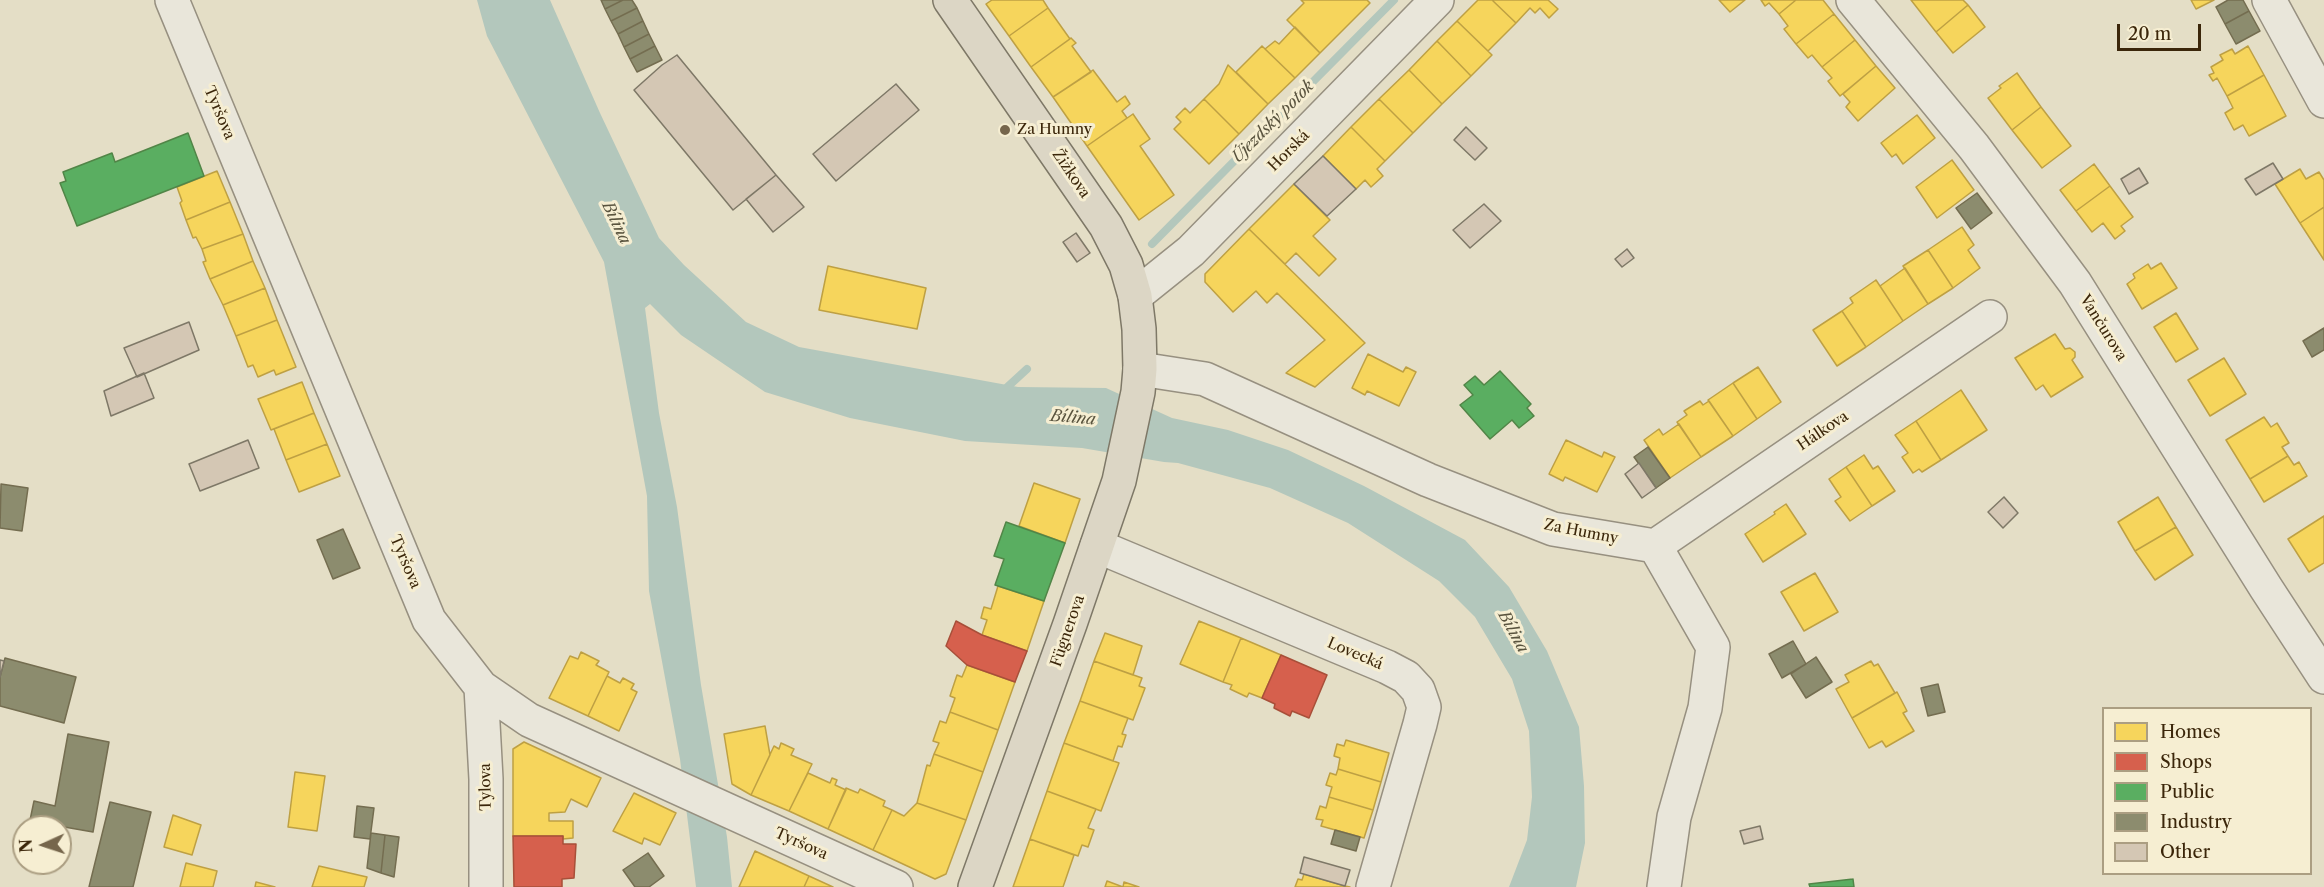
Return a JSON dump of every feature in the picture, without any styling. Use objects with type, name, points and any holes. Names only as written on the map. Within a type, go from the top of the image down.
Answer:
[{"type":"main road","name":"Žižkova","points":[[950,0],[1106,226],[1126,265],[1135,296],[1139,328],[1139,380]]},
{"type":"main road","name":"Fügnerova","points":[[975,887],[1119,481],[1139,380]]},
{"type":"street","name":"Tyršova","points":[[172,0],[429,621],[481,687],[529,720],[896,887]]},
{"type":"street","name":"Horská","points":[[1135,296],[1191,251],[1437,0]]},
{"type":"street","name":"Vančurova","points":[[1853,0],[1974,147],[2075,283],[2324,677]]},
{"type":"street","points":[[2269,0],[2324,101]]},
{"type":"street","name":"Hálkova","points":[[1655,546],[1990,317]]},
{"type":"street","name":"Za Humny","points":[[1139,380],[1205,378],[1428,480],[1553,529],[1655,546]]},
{"type":"street","name":"Lovecká","points":[[1097,546],[1387,667],[1406,677],[1418,690],[1424,707],[1373,887]]},
{"type":"street","points":[[1655,546],[1713,647],[1705,708],[1674,818],[1664,887]]},
{"type":"street","name":"Tylova","points":[[481,687],[486,779],[486,887]]},
{"type":"water","name":"Bílina","points":[[477,0],[550,0],[659,238],[684,265],[746,322],[799,347],[1018,387],[1106,388],[1172,418],[1228,430],[1288,450],[1364,486],[1465,540],[1509,587],[1547,651],[1579,727],[1584,786],[1585,843],[1576,887],[1509,887],[1527,840],[1532,797],[1529,731],[1512,679],[1475,617],[1439,581],[1348,523],[1270,488],[1178,463],[1082,448],[965,441],[850,418],[765,392],[681,335],[650,304],[645,308],[659,413],[677,507],[701,685],[727,837],[732,887],[696,887],[680,759],[649,591],[647,496],[604,262],[487,36]]},
{"type":"building: Homes","points":[[992,0],[1043,0],[1048,8],[1009,36],[986,4]]},
{"type":"building: Homes","points":[[1301,0],[1367,0],[1370,3],[1320,53],[1287,20],[1304,3]]},
{"type":"building: Homes","points":[[1478,0],[1492,0],[1516,23],[1488,51],[1457,21]]},
{"type":"building: Homes","points":[[1492,0],[1548,0],[1558,9],[1549,18],[1540,8],[1535,13],[1530,8],[1516,23]]},
{"type":"building: Homes","points":[[1719,0],[1745,0],[1730,12]]},
{"type":"building: Homes","points":[[1761,0],[1796,0],[1779,14],[1769,3],[1765,6]]},
{"type":"building: Homes","points":[[1796,0],[1823,0],[1834,14],[1796,44],[1784,29],[1788,26],[1779,14]]},
{"type":"building: Homes","points":[[1911,0],[1963,0],[1968,5],[1936,32]]},
{"type":"building: Homes","points":[[2191,0],[2214,0],[2196,9]]},
{"type":"building: Homes","points":[[1968,5],[1985,27],[1953,53],[1936,32]]},
{"type":"building: Homes","points":[[1048,8],[1070,39],[1031,67],[1009,36]]},
{"type":"building: Homes","points":[[1834,14],[1855,40],[1822,67],[1812,55],[1808,58],[1796,44]]},
{"type":"building: Homes","points":[[1457,21],[1492,55],[1471,76],[1437,41]]},
{"type":"building: Homes","points":[[1295,27],[1320,53],[1295,78],[1265,49],[1275,41],[1279,44]]},
{"type":"building: Homes","points":[[1071,38],[1076,43],[1072,46],[1091,72],[1053,97],[1031,67]]},
{"type":"building: Homes","points":[[1855,40],[1876,66],[1840,96],[1828,81],[1832,78],[1822,67]]},
{"type":"building: Homes","points":[[1437,41],[1471,76],[1442,104],[1409,70]]},
{"type":"building: Homes","points":[[1262,46],[1295,78],[1268,104],[1236,72]]},
{"type":"building: Homes","points":[[2248,46],[2264,75],[2227,96],[2217,78],[2213,81],[2209,75],[2214,73],[2211,67],[2223,60],[2220,55],[2232,49],[2235,54]]},
{"type":"building: Homes","points":[[1228,65],[1268,104],[1239,134],[1204,99],[1219,84]]},
{"type":"building: Homes","points":[[1876,66],[1895,88],[1858,121],[1846,107],[1850,102],[1843,94]]},
{"type":"building: Homes","points":[[1093,70],[1117,102],[1125,96],[1130,104],[1122,111],[1127,118],[1087,146],[1053,97]]},
{"type":"building: Homes","points":[[1409,70],[1442,104],[1413,133],[1379,99]]},
{"type":"building: Homes","points":[[2017,73],[2041,107],[2012,130],[1988,98],[2001,88],[1999,86]]},
{"type":"building: Homes","points":[[2264,75],[2286,116],[2249,136],[2243,125],[2234,130],[2225,113],[2233,108],[2227,96]]},
{"type":"building: Homes","points":[[1204,99],[1239,134],[1209,164],[1174,129],[1181,122],[1176,117],[1185,108],[1190,113]]},
{"type":"building: Homes","points":[[1379,99],[1413,133],[1385,161],[1351,127]]},
{"type":"building: Homes","points":[[2041,107],[2071,146],[2042,168],[2012,130]]},
{"type":"building: Homes","points":[[1133,114],[1150,139],[1140,146],[1174,195],[1139,220],[1087,146]]},
{"type":"building: Homes","points":[[1917,115],[1935,138],[1903,164],[1896,154],[1892,157],[1881,143]]},
{"type":"building: Homes","points":[[1351,127],[1385,161],[1377,169],[1383,176],[1371,187],[1365,180],[1356,189],[1323,156]]},
{"type":"building: Homes","points":[[1952,160],[1974,190],[1937,218],[1916,187]]},
{"type":"building: Homes","points":[[2094,164],[2110,186],[2076,211],[2060,190]]},
{"type":"building: Homes","points":[[2300,169],[2306,179],[2319,172],[2324,180],[2324,207],[2300,223],[2275,184]]},
{"type":"building: Homes","points":[[217,171],[230,202],[186,220],[177,187]]},
{"type":"building: Homes","points":[[1294,184],[1330,220],[1313,236],[1336,259],[1319,276],[1296,253],[1285,264],[1249,229]]},
{"type":"building: Homes","points":[[2110,186],[2133,217],[2121,226],[2125,231],[2115,239],[2103,223],[2092,232],[2076,211]]},
{"type":"building: Homes","points":[[230,202],[243,234],[202,249],[196,237],[193,238],[186,220]]},
{"type":"building: Homes","points":[[2324,207],[2324,260],[2300,223]]},
{"type":"building: Homes","points":[[1962,227],[1974,245],[1968,250],[1980,268],[1953,288],[1928,250]]},
{"type":"building: Homes","points":[[1249,229],[1365,343],[1315,387],[1286,373],[1325,340],[1277,293],[1267,303],[1256,291],[1233,312],[1205,282],[1205,274]]},
{"type":"building: Homes","points":[[243,234],[253,261],[210,279],[203,262],[206,261],[202,249]]},
{"type":"building: Homes","points":[[1928,250],[1953,288],[1928,304],[1903,266]]},
{"type":"building: Homes","points":[[253,261],[265,288],[223,305],[210,279]]},
{"type":"building: Homes","points":[[2161,263],[2177,288],[2142,309],[2127,284],[2135,278],[2133,274],[2148,264],[2151,269]]},
{"type":"building: Homes","points":[[828,266],[926,288],[917,329],[819,310]]},
{"type":"building: Homes","points":[[1905,268],[1928,304],[1903,321],[1880,286]]},
{"type":"building: Homes","points":[[1876,280],[1903,321],[1866,347],[1842,311],[1853,303],[1850,298]]},
{"type":"building: Homes","points":[[265,288],[277,320],[236,336],[223,305]]},
{"type":"building: Homes","points":[[1842,311],[1866,347],[1837,366],[1813,330]]},
{"type":"building: Homes","points":[[2176,313],[2198,349],[2176,362],[2154,327]]},
{"type":"building: Homes","points":[[277,320],[296,367],[276,375],[274,370],[258,377],[253,365],[248,367],[236,336]]},
{"type":"building: Homes","points":[[2055,334],[2065,349],[2070,348],[2075,352],[2072,360],[2083,377],[2051,397],[2043,385],[2036,390],[2015,358]]},
{"type":"building: Homes","points":[[1368,354],[1403,372],[1406,367],[1416,372],[1399,406],[1367,391],[1365,395],[1352,388]]},
{"type":"building: Homes","points":[[2224,358],[2246,394],[2210,416],[2188,380]]},
{"type":"building: Homes","points":[[1758,367],[1781,402],[1757,419],[1733,383]]},
{"type":"building: Homes","points":[[302,382],[314,413],[271,430],[258,399]]},
{"type":"building: Homes","points":[[1733,383],[1757,419],[1733,436],[1708,400]]},
{"type":"building: Homes","points":[[1961,390],[1987,430],[1941,460],[1916,421]]},
{"type":"building: Homes","points":[[1700,401],[1703,405],[1709,401],[1733,436],[1701,457],[1677,422],[1687,415],[1684,411]]},
{"type":"building: Homes","points":[[314,413],[327,444],[286,460],[274,429]]},
{"type":"building: Homes","points":[[2264,417],[2271,427],[2277,423],[2289,443],[2282,447],[2288,456],[2250,479],[2226,440]]},
{"type":"building: Homes","points":[[1916,421],[1941,460],[1922,472],[1919,469],[1913,473],[1902,457],[1908,453],[1895,435]]},
{"type":"building: Homes","points":[[1679,424],[1701,457],[1670,478],[1644,440],[1659,429],[1663,435]]},
{"type":"building: Homes","points":[[1566,440],[1602,457],[1604,452],[1615,457],[1597,492],[1565,477],[1563,481],[1549,474]]},
{"type":"building: Homes","points":[[327,444],[340,476],[299,492],[286,460]]},
{"type":"building: Homes","points":[[1864,455],[1873,469],[1878,466],[1895,491],[1872,506],[1846,467]]},
{"type":"building: Homes","points":[[2288,456],[2294,465],[2299,462],[2307,476],[2264,502],[2250,479]]},
{"type":"building: Homes","points":[[1846,467],[1872,506],[1850,521],[1835,501],[1841,497],[1829,479]]},
{"type":"building: Homes","points":[[1034,483],[1080,499],[1065,543],[1019,526]]},
{"type":"building: Homes","points":[[2158,497],[2176,527],[2135,551],[2118,522]]},
{"type":"building: Homes","points":[[1786,504],[1806,534],[1763,562],[1745,534]]},
{"type":"building: Homes","points":[[2324,516],[2324,563],[2309,572],[2288,539]]},
{"type":"building: Homes","points":[[2176,527],[2193,555],[2155,580],[2135,551]]},
{"type":"building: Homes","points":[[1815,573],[1838,612],[1804,631],[1781,592]]},
{"type":"building: Homes","points":[[998,586],[1044,601],[1027,651],[982,635],[987,620],[981,618],[984,607],[991,609]]},
{"type":"building: Homes","points":[[1199,621],[1241,638],[1223,682],[1180,664]]},
{"type":"building: Homes","points":[[1105,633],[1142,646],[1133,675],[1094,661]]},
{"type":"building: Homes","points":[[1241,638],[1281,655],[1262,698],[1249,693],[1247,697],[1230,689],[1232,685],[1223,682]]},
{"type":"building: Homes","points":[[581,652],[599,661],[596,665],[609,672],[588,716],[549,698],[570,656],[578,659]]},
{"type":"building: Homes","points":[[1094,661],[1142,678],[1139,686],[1145,688],[1133,720],[1080,701]]},
{"type":"building: Homes","points":[[1871,661],[1874,666],[1878,664],[1895,693],[1852,718],[1836,689],[1849,682],[1845,675]]},
{"type":"building: Homes","points":[[967,665],[1015,682],[998,730],[950,712],[955,698],[950,696],[957,675],[962,677]]},
{"type":"building: Homes","points":[[607,676],[620,683],[623,678],[634,684],[631,689],[637,692],[619,731],[588,716]]},
{"type":"building: Homes","points":[[1897,692],[1907,711],[1903,713],[1914,731],[1886,747],[1882,741],[1869,748],[1852,718]]},
{"type":"building: Homes","points":[[1080,701],[1128,718],[1122,734],[1126,735],[1122,747],[1118,746],[1113,761],[1064,743]]},
{"type":"building: Homes","points":[[950,712],[998,730],[983,772],[934,754],[939,743],[933,741],[940,721],[946,723]]},
{"type":"building: Homes","points":[[765,726],[770,755],[751,795],[732,784],[724,734]]},
{"type":"building: Homes","points":[[1346,740],[1389,753],[1381,782],[1338,769],[1340,758],[1334,756],[1337,744],[1344,746]]},
{"type":"building: Homes","points":[[524,742],[601,778],[587,807],[571,799],[565,812],[549,813],[549,821],[573,821],[573,838],[513,836],[513,749]]},
{"type":"building: Homes","points":[[781,743],[794,749],[791,755],[812,764],[789,811],[751,795],[774,746],[779,749]]},
{"type":"building: Homes","points":[[1064,743],[1119,763],[1101,811],[1047,791]]},
{"type":"building: Homes","points":[[934,754],[983,772],[966,820],[917,803],[927,765],[930,766]]},
{"type":"building: Homes","points":[[1338,769],[1381,782],[1373,810],[1329,797],[1332,787],[1326,785],[1330,773],[1336,775]]},
{"type":"building: Homes","points":[[295,772],[325,776],[317,831],[288,827]]},
{"type":"building: Homes","points":[[808,773],[830,783],[832,778],[837,780],[835,785],[846,790],[828,829],[789,811]]},
{"type":"building: Homes","points":[[846,788],[858,793],[860,789],[885,801],[883,806],[892,810],[873,850],[828,829]]},
{"type":"building: Homes","points":[[1047,791],[1096,809],[1088,828],[1094,830],[1088,847],[1082,845],[1078,856],[1030,839]]},
{"type":"building: Homes","points":[[634,793],[676,813],[660,845],[644,838],[642,844],[613,831]]},
{"type":"building: Homes","points":[[1329,797],[1373,810],[1364,838],[1321,826],[1323,820],[1316,819],[1320,806],[1326,808]]},
{"type":"building: Homes","points":[[917,803],[966,820],[946,874],[935,879],[873,850],[892,810],[904,816]]},
{"type":"building: Homes","points":[[173,815],[201,825],[192,855],[164,847]]},
{"type":"building: Homes","points":[[1030,839],[1074,855],[1063,887],[1013,887]]},
{"type":"building: Homes","points":[[755,851],[809,876],[804,887],[739,887]]},
{"type":"building: Homes","points":[[186,863],[217,871],[213,887],[180,887]]},
{"type":"building: Homes","points":[[319,866],[367,877],[364,887],[312,887]]},
{"type":"building: Homes","points":[[1304,874],[1350,887],[1295,887],[1298,879],[1302,880]]},
{"type":"building: Homes","points":[[809,876],[833,887],[804,887]]},
{"type":"building: Homes","points":[[1107,881],[1123,887],[1105,887]]},
{"type":"building: Homes","points":[[256,882],[275,887],[255,887]]},
{"type":"building: Homes","points":[[1124,882],[1139,887],[1123,887]]},
{"type":"building: Shops","points":[[956,621],[982,635],[1027,651],[1015,682],[967,665],[946,646]]},
{"type":"building: Shops","points":[[1281,655],[1327,675],[1309,718],[1292,711],[1290,716],[1274,708],[1275,704],[1262,698]]},
{"type":"building: Shops","points":[[513,836],[563,836],[563,844],[576,844],[574,878],[562,879],[562,887],[514,887]]},
{"type":"building: Public","points":[[188,133],[204,176],[77,226],[60,183],[66,181],[63,172],[112,153],[115,162]]},
{"type":"building: Public","points":[[1500,371],[1531,404],[1527,408],[1534,416],[1519,428],[1512,420],[1490,439],[1460,405],[1473,395],[1464,385],[1475,376],[1484,385]]},
{"type":"building: Public","points":[[1006,522],[1065,543],[1044,601],[995,585],[1004,559],[994,556]]},
{"type":"building: Public","points":[[1853,879],[1854,887],[1810,887],[1809,884]]},
{"type":"building: Industry","points":[[601,0],[623,0],[605,9]]},
{"type":"building: Industry","points":[[623,0],[632,0],[637,8],[611,21],[605,9]]},
{"type":"building: Industry","points":[[2228,0],[2243,0],[2249,11],[2225,24],[2216,7]]},
{"type":"building: Industry","points":[[637,8],[643,21],[618,34],[611,21]]},
{"type":"building: Industry","points":[[2249,11],[2260,31],[2236,44],[2225,24]]},
{"type":"building: Industry","points":[[643,21],[649,34],[624,47],[618,34]]},
{"type":"building: Industry","points":[[649,34],[655,46],[630,59],[624,47]]},
{"type":"building: Industry","points":[[655,46],[662,60],[637,72],[630,59]]},
{"type":"building: Industry","points":[[1977,193],[1992,213],[1971,229],[1956,208]]},
{"type":"building: Industry","points":[[2324,328],[2324,350],[2312,357],[2303,341]]},
{"type":"building: Industry","points":[[1648,447],[1670,478],[1656,488],[1634,457]]},
{"type":"building: Industry","points":[[1,484],[28,488],[22,531],[0,528]]},
{"type":"building: Industry","points":[[343,529],[360,568],[333,579],[317,540]]},
{"type":"building: Industry","points":[[1793,641],[1806,664],[1782,678],[1769,654]]},
{"type":"building: Industry","points":[[1816,657],[1832,682],[1806,698],[1791,674]]},
{"type":"building: Industry","points":[[5,658],[76,677],[64,723],[0,706],[0,677]]},
{"type":"building: Industry","points":[[1938,684],[1945,712],[1928,716],[1921,688]]},
{"type":"building: Industry","points":[[68,734],[109,742],[93,832],[72,828],[72,815],[31,815],[34,801],[55,806]]},
{"type":"building: Industry","points":[[110,802],[151,812],[133,887],[89,887]]},
{"type":"building: Industry","points":[[357,806],[374,808],[370,839],[354,837]]},
{"type":"building: Industry","points":[[1335,830],[1360,837],[1356,851],[1331,844]]},
{"type":"building: Industry","points":[[371,833],[385,835],[381,873],[367,868]]},
{"type":"building: Industry","points":[[385,835],[399,837],[394,877],[381,873]]},
{"type":"building: Industry","points":[[648,853],[664,876],[649,887],[635,887],[623,870]]},
{"type":"building: Other","points":[[677,55],[776,175],[733,210],[634,90]]},
{"type":"building: Other","points":[[896,84],[919,110],[836,181],[813,154]]},
{"type":"building: Other","points":[[1466,127],[1487,148],[1475,160],[1454,140]]},
{"type":"building: Other","points":[[1323,156],[1356,189],[1327,216],[1294,184]]},
{"type":"building: Other","points":[[2273,163],[2283,179],[2256,195],[2245,179]]},
{"type":"building: Other","points":[[2139,168],[2148,183],[2129,194],[2121,179]]},
{"type":"building: Other","points":[[776,175],[804,207],[773,232],[746,199]]},
{"type":"building: Other","points":[[1484,204],[1501,221],[1470,248],[1453,230]]},
{"type":"building: Other","points":[[1076,233],[1090,253],[1077,262],[1063,242]]},
{"type":"building: Other","points":[[1627,249],[1634,258],[1622,267],[1615,259]]},
{"type":"building: Other","points":[[189,322],[199,350],[137,377],[124,348]]},
{"type":"building: Other","points":[[144,373],[154,398],[111,416],[104,391]]},
{"type":"building: Other","points":[[248,440],[259,468],[200,491],[189,464]]},
{"type":"building: Other","points":[[1639,463],[1656,488],[1642,498],[1625,474]]},
{"type":"building: Other","points":[[2004,497],[2018,513],[2003,528],[1988,512]]},
{"type":"building: Other","points":[[0,660],[4,661],[0,677]]},
{"type":"building: Other","points":[[1760,826],[1763,839],[1744,844],[1740,831]]},
{"type":"building: Other","points":[[1304,857],[1350,870],[1345,886],[1300,873]]},
{"type":"waterway","name":"Újezdský potok","points":[[1152,244],[1394,0]]},
{"type":"waterway","name":"Újezdský potok","points":[[1003,391],[1027,369]]},
{"type":"place","name":"Za Humny","points":[[1005,130]]}]
